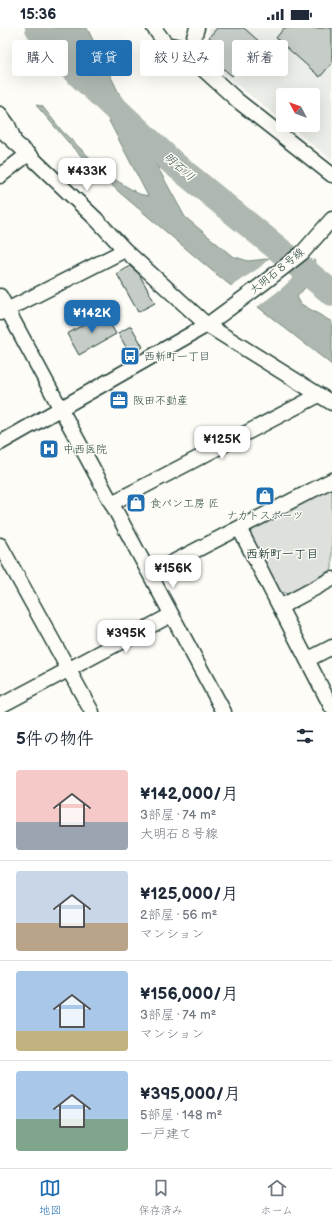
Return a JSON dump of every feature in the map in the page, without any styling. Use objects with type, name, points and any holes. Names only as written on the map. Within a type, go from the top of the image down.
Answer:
[{"type":"street","points":[[154,28],[163,40]]},
{"type":"street","points":[[193,40],[198,28]]},
{"type":"street","points":[[210,76],[238,101],[332,175]]},
{"type":"street","points":[[0,114],[8,125],[16,143]]},
{"type":"street","points":[[0,130],[28,154],[96,219],[125,250],[212,321],[318,395],[332,403]]},
{"type":"street","points":[[0,176],[28,154]]},
{"type":"street","name":"大明石８号線","points":[[0,443],[62,409],[212,321],[302,253],[332,219]]},
{"type":"street","points":[[4,312],[125,250]]},
{"type":"street","points":[[0,296],[4,312],[62,409],[224,712]]},
{"type":"street","points":[[112,503],[318,395]]},
{"type":"street","points":[[150,574],[332,480]]},
{"type":"street","points":[[239,528],[332,708]]},
{"type":"street","points":[[0,545],[92,712]]},
{"type":"street","points":[[280,607],[332,579]]},
{"type":"street","points":[[0,706],[172,615]]},
{"type":"street","points":[[307,660],[332,646]]},
{"type":"shaded area","points":[[30,28],[87,28],[93,40],[76,40],[76,71],[68,64],[68,40],[43,40]]},
{"type":"shaded area","points":[[209,28],[332,28],[332,160],[297,132],[320,132],[320,88],[276,88],[276,116],[224,75],[224,40],[209,40]]},
{"type":"shaded area","points":[[81,76],[111,76],[135,126],[185,217],[232,256],[248,261],[267,259],[290,249],[307,249],[320,270],[297,297],[301,304],[332,322],[332,365],[216,274],[119,192],[75,150],[36,105],[42,106],[62,131],[109,176],[139,194],[148,196],[108,119],[96,84]]},
{"type":"shaded area","points":[[332,486],[332,569],[288,594],[278,591],[250,533],[253,527]]},
{"type":"pier","points":[[299,245],[308,248],[315,258],[281,289],[256,308],[230,287],[259,268],[274,254]]},
{"type":"building","points":[[217,28],[244,28],[258,40],[232,40],[232,76],[224,69],[224,40],[212,40],[209,37]]},
{"type":"building","points":[[284,28],[332,28],[332,63],[320,77],[288,49],[288,40],[278,40],[276,38]]},
{"type":"building","points":[[130,266],[139,274],[155,303],[138,312],[117,274]]},
{"type":"building","points":[[104,313],[116,334],[79,355],[67,334]]},
{"type":"building","points":[[131,326],[143,347],[130,354],[118,333]]},
{"type":"waterway","name":"明石川","points":[[38,28],[55,52],[173,163],[332,293]]},
{"type":"place","name":"西新町一丁目","points":[[130,356]]},
{"type":"place","name":"阪田不動産","points":[[119,400]]},
{"type":"place","name":"中西医院","points":[[49,449]]},
{"type":"place","name":"ナカトスポーツ","points":[[265,496]]},
{"type":"place","name":"食パン工房 匠","points":[[136,503]]},
{"type":"district","name":"西新町一丁目","points":[[282,554]]}]
